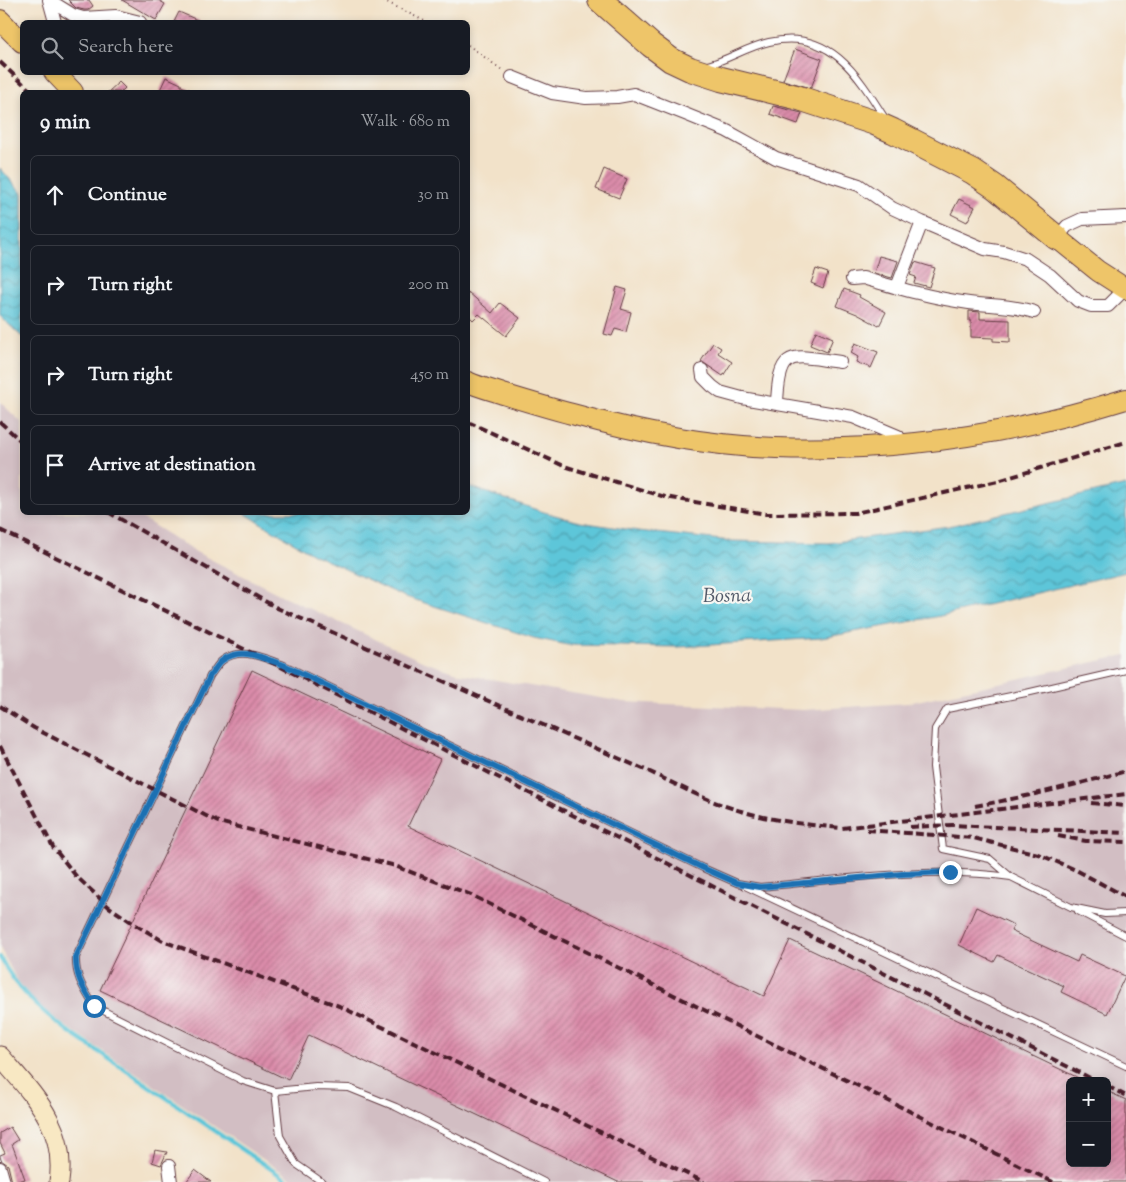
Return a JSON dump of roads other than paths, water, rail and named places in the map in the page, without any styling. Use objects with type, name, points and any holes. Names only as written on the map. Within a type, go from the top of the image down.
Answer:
[{"type":"highway","points":[[600,0],[671,60],[690,69],[721,79],[796,97],[875,123],[893,131],[973,172],[995,187],[1057,238]]},
{"type":"main road","points":[[0,20],[20,40]]},
{"type":"main road","points":[[57,75],[71,90]]},
{"type":"main road","points":[[1057,238],[1098,272],[1126,289]]},
{"type":"main road","points":[[470,383],[543,406],[616,426],[699,441],[775,448],[852,448],[929,442],[1010,429],[1126,399]]},
{"type":"main road","points":[[0,1056],[40,1104],[52,1123],[61,1159],[59,1182]]},
{"type":"street","points":[[49,0],[54,20]]},
{"type":"street","points":[[49,0],[73,15],[84,18],[116,16],[132,20]]},
{"type":"street","points":[[512,77],[552,93],[586,98],[617,97],[634,94],[727,131],[776,158],[859,186],[892,208],[985,249],[1004,252],[1026,259],[1050,275],[1078,301],[1091,306],[1108,306],[1126,289]]},
{"type":"street","points":[[1057,238],[1067,226],[1082,219],[1126,217]]},
{"type":"street","points":[[897,287],[922,222]]},
{"type":"street","points":[[852,279],[863,278],[970,304],[1008,306],[1034,312]]},
{"type":"street","points":[[777,404],[780,374],[788,359],[796,356],[840,362]]},
{"type":"street","points":[[702,370],[703,377],[720,392],[742,398],[853,417],[898,436],[898,445]]},
{"type":"street","points":[[169,1166],[171,1182]]},
{"type":"street","points":[[0,1168],[4,1182]]},
{"type":"lane","points":[[690,69],[709,65],[770,42],[796,40],[820,44],[841,59],[861,80],[893,131]]},
{"type":"lane","points":[[544,1182],[396,1107],[349,1088],[316,1087],[275,1091],[243,1081],[94,1006],[79,983],[75,968],[76,957],[210,676],[222,660],[236,654],[247,653],[284,665],[703,868],[1126,1066]]},
{"type":"lane","points":[[1126,670],[1026,694],[947,710],[935,729],[933,767],[943,849],[990,859],[1011,877],[1126,936]]},
{"type":"lane","points":[[737,883],[760,887],[902,874],[950,872],[1011,877]]},
{"type":"lane","points":[[1071,907],[1105,914],[1126,913]]},
{"type":"lane","points":[[275,1091],[280,1136],[296,1164],[322,1182]]},
{"type":"water","points":[[0,168],[20,191],[20,335],[0,316]]},
{"type":"water","name":"Bosna","points":[[1126,485],[1126,572],[940,616],[821,638],[678,647],[568,645],[534,638],[403,596],[313,554],[247,515],[470,515],[470,487],[540,511],[580,522],[638,531],[731,541],[829,543],[949,526]]},
{"type":"waterway","points":[[0,957],[6,969],[21,989],[38,1007],[68,1031],[290,1182]]},
{"type":"railway","points":[[0,62],[30,90]]},
{"type":"railway","points":[[0,422],[20,440]]},
{"type":"railway","points":[[470,423],[564,466],[665,497],[766,514],[855,513],[998,481],[1126,442]]},
{"type":"railway","points":[[113,515],[277,608],[706,798],[753,814],[791,822],[842,828],[1126,794]]},
{"type":"railway","points":[[0,530],[281,667],[1088,1077]]},
{"type":"railway","points":[[0,706],[34,728],[218,822],[392,865],[469,894],[1053,1182]]},
{"type":"railway","points":[[0,746],[53,847],[76,876],[109,907],[136,925],[163,941],[339,1006],[704,1182]]},
{"type":"railway","points":[[975,806],[1013,799],[1126,771]]},
{"type":"railway","points":[[1091,803],[1126,806]]},
{"type":"railway","points":[[910,827],[952,825],[1126,833]]},
{"type":"railway","points":[[867,830],[973,838],[1038,854],[1076,870],[1126,897]]},
{"type":"railway","points":[[1058,836],[1086,841],[1126,842]]},
{"type":"railway","points":[[1111,1088],[1126,1096]]}]
